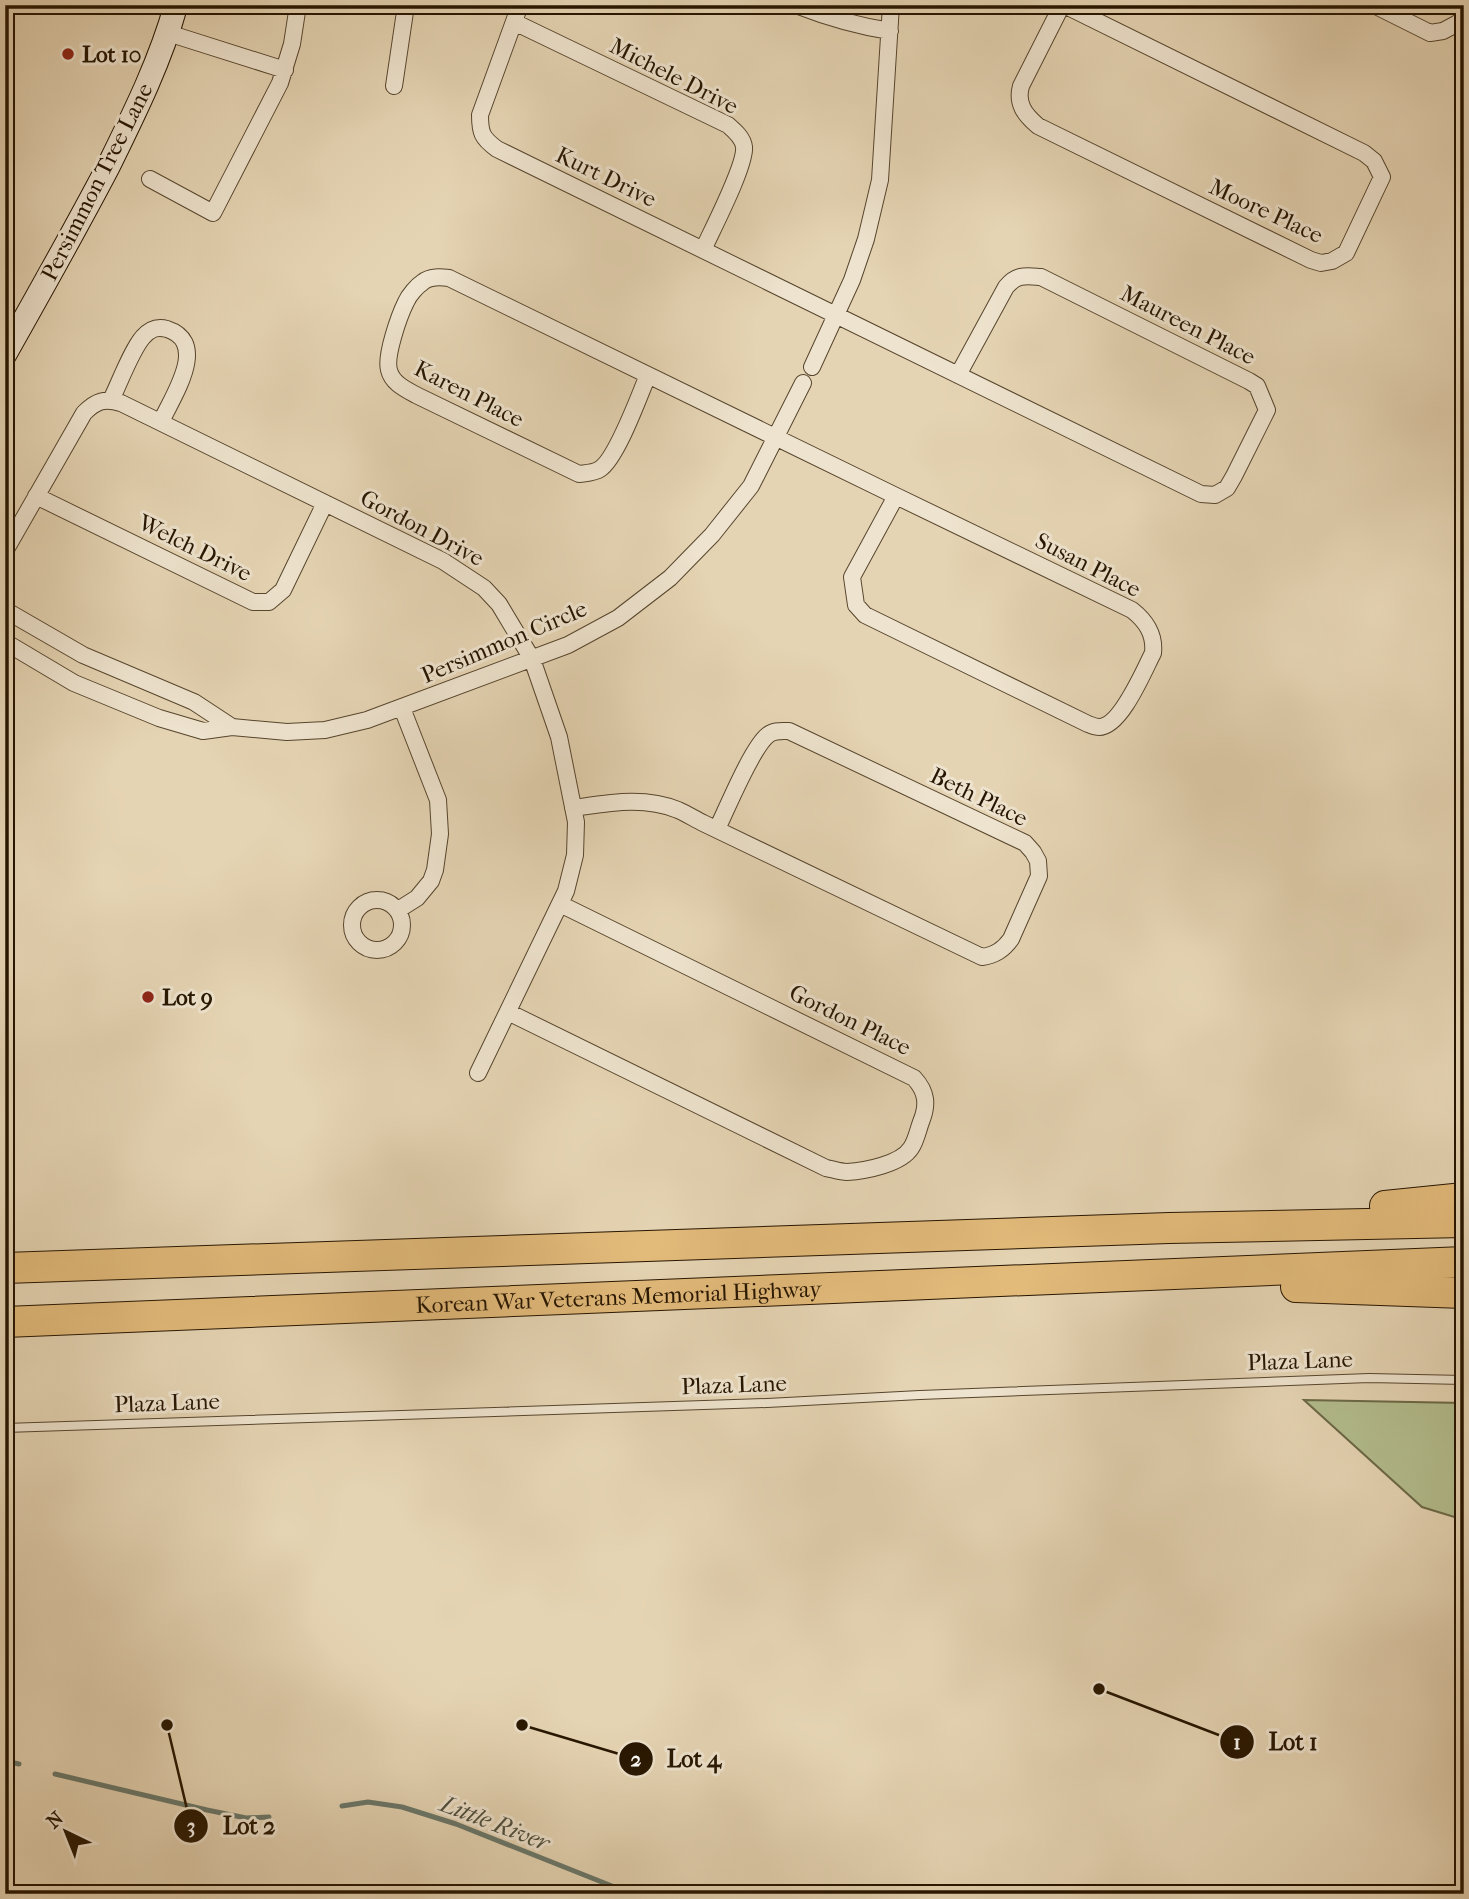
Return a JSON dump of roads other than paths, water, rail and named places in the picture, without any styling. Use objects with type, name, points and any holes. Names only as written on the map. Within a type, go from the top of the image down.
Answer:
[{"type":"highway","points":[[1169,1228],[1464,1198]]},
{"type":"highway","points":[[5,1268],[1169,1228],[1464,1222]]},
{"type":"highway","name":"Korean War Veterans Memorial Highway","points":[[5,1322],[1464,1262]]},
{"type":"highway","name":"Korean War Veterans Memorial Highway","points":[[1231,1272],[1281,1286],[1464,1293]]},
{"type":"street","name":"Persimmon Tree Lane","points":[[5,354],[127,129],[149,82],[176,5]]},
{"type":"street","points":[[150,179],[213,213],[285,70],[298,5]]},
{"type":"street","points":[[394,86],[406,5]]},
{"type":"street","name":"Kurt Drive","points":[[520,5],[480,115],[480,131],[486,141],[497,149],[836,315]]},
{"type":"street","points":[[796,5],[822,16],[890,31]]},
{"type":"street","points":[[812,367],[852,280],[866,239],[880,180],[891,5]]},
{"type":"street","name":"Moore Place","points":[[1063,5],[1374,160],[1382,177],[1346,253],[1332,261],[1321,263],[1311,260],[1038,126],[1028,118],[1020,106],[1018,94],[1063,5]]},
{"type":"street","points":[[1374,5],[1430,33],[1443,31],[1458,23],[1464,16]]},
{"type":"street","name":"Michele Drive","points":[[514,22],[728,125],[742,139],[742,163],[703,250]]},
{"type":"street","points":[[168,33],[285,70]]},
{"type":"street","name":"Maureen Place","points":[[836,315],[958,375],[1201,494],[1215,495],[1227,488],[1266,410],[1257,386],[1249,381],[1041,277],[1013,279],[1006,287],[958,375]]},
{"type":"street","name":"Karen Place","points":[[648,375],[612,456],[602,468],[593,473],[579,474],[398,384],[389,373],[388,357],[411,294],[425,280],[449,278],[648,375],[775,438],[895,496]]},
{"type":"street","points":[[5,551],[84,413],[102,400],[111,400],[141,339],[150,330],[159,327],[170,330],[181,338],[187,350],[187,366],[160,422]]},
{"type":"street","name":"Persimmon Circle","points":[[5,642],[74,683],[159,718],[203,731],[232,727],[287,732],[325,730],[367,720],[568,645],[618,618],[670,579],[712,535],[751,486],[803,383]]},
{"type":"street","name":"Gordon Drive","points":[[111,400],[121,402],[443,561],[484,588],[499,604],[532,659],[559,737],[576,822],[575,855],[566,891],[478,1073]]},
{"type":"street","name":"Welch Drive","points":[[36,496],[253,602],[269,601],[283,590],[326,503]]},
{"type":"street","name":"Susan Place","points":[[895,496],[1132,610],[1141,617],[1151,631],[1153,653],[1120,714],[1099,727],[1088,724],[865,615],[856,605],[852,577],[895,496]]},
{"type":"street","name":"Persimmon Circle","points":[[5,610],[83,655],[194,702],[232,727]]},
{"type":"street","points":[[98,692],[105,680],[103,664]]},
{"type":"street","points":[[398,910],[417,898],[431,881],[440,834],[438,800],[402,708]]},
{"type":"street","name":"Beth Place","points":[[573,808],[624,801],[648,802],[676,809],[717,829],[982,957],[991,956],[1004,948],[1011,939],[1039,876],[1038,862],[1025,843],[789,731],[779,730],[768,735],[757,746],[717,829]]},
{"type":"street","name":"Gordon Place","points":[[508,1012],[826,1168],[846,1172],[893,1163],[911,1148],[926,1109],[925,1094],[914,1078],[560,904]]},
{"type":"lane","name":"Plaza Lane","points":[[5,1428],[767,1403],[1370,1378],[1464,1380]]},
{"type":"waterway","name":"Little River","points":[[5,1761],[19,1764]]},
{"type":"waterway","name":"Little River","points":[[55,1774],[246,1818],[269,1817]]},
{"type":"waterway","name":"Little River","points":[[342,1806],[368,1802],[402,1807],[456,1824],[632,1894]]},
{"type":"place","name":"Lot 10","points":[[68,54]]},
{"type":"place","name":"Lot 9","points":[[148,997]]},
{"type":"place","name":"Lot 1","points":[[1099,1689]]},
{"type":"place","name":"Lot 2","points":[[167,1725]]},
{"type":"place","name":"Lot 4","points":[[522,1725]]}]
